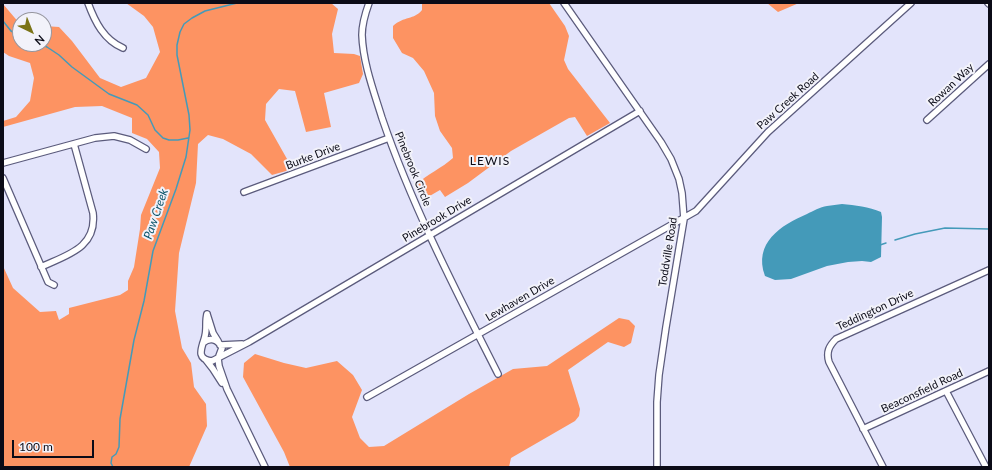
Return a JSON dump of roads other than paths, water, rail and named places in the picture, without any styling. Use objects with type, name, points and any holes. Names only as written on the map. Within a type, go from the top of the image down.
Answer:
[{"type":"street","points":[[88,3],[104,34],[115,45],[123,48]]},
{"type":"street","name":"Pinebrook Circle","points":[[369,3],[363,26],[364,49],[372,85],[389,138],[430,235],[498,374]]},
{"type":"street","name":"Toddville Road","points":[[564,3],[661,142],[674,166],[682,193],[684,219],[659,375],[657,402],[657,467]]},
{"type":"street","name":"Paw Creek Road","points":[[684,219],[700,208],[768,132],[911,3]]},
{"type":"street","name":"Rowan Way","points":[[927,120],[989,64]]},
{"type":"street","name":"Pinebrook Drive","points":[[219,357],[374,269],[640,111]]},
{"type":"street","points":[[3,163],[95,138],[114,136],[130,140],[146,149]]},
{"type":"street","name":"Burke Drive","points":[[244,192],[389,138]]},
{"type":"street","points":[[42,267],[79,249],[91,235],[94,222],[93,213],[74,144]]},
{"type":"street","points":[[3,178],[48,282],[54,286]]},
{"type":"street","name":"Lewhaven Drive","points":[[367,397],[684,219]]},
{"type":"street","name":"Teddington Drive","points":[[883,467],[829,362],[828,353],[832,343],[836,339],[989,270]]},
{"type":"street","points":[[227,389],[200,350],[205,336],[205,320],[207,314],[213,333],[222,352],[219,357],[218,366],[227,389],[264,467]]},
{"type":"street","points":[[203,343],[209,340],[216,340],[219,344]]},
{"type":"street","name":"Pinebrook Drive","points":[[219,344],[244,344]]},
{"type":"street","points":[[205,359],[212,361],[219,357]]},
{"type":"street","name":"Beaconsfield Road","points":[[863,429],[989,371]]},
{"type":"street","points":[[946,390],[986,467]]},
{"type":"water","points":[[842,204],[862,206],[881,212],[881,257],[871,262],[848,262],[827,266],[791,279],[775,280],[765,276],[762,264],[763,254],[766,245],[779,230],[797,218],[819,208]]},
{"type":"waterway","name":"Paw Creek","points":[[113,467],[111,463],[112,457],[116,454],[119,447],[120,419],[134,340],[144,301],[153,251],[186,157],[190,130],[189,115],[177,55],[177,45],[180,32],[184,24],[205,11],[237,3]]},
{"type":"waterway","points":[[3,21],[12,32]]},
{"type":"waterway","points":[[52,50],[109,94],[137,105],[148,115],[155,130],[163,138],[169,140],[188,138]]},
{"type":"waterway","points":[[895,240],[945,228],[989,229]]},
{"type":"waterway","points":[[880,245],[886,243]]},
{"type":"district","name":"LEWIS","points":[[490,161]]}]
